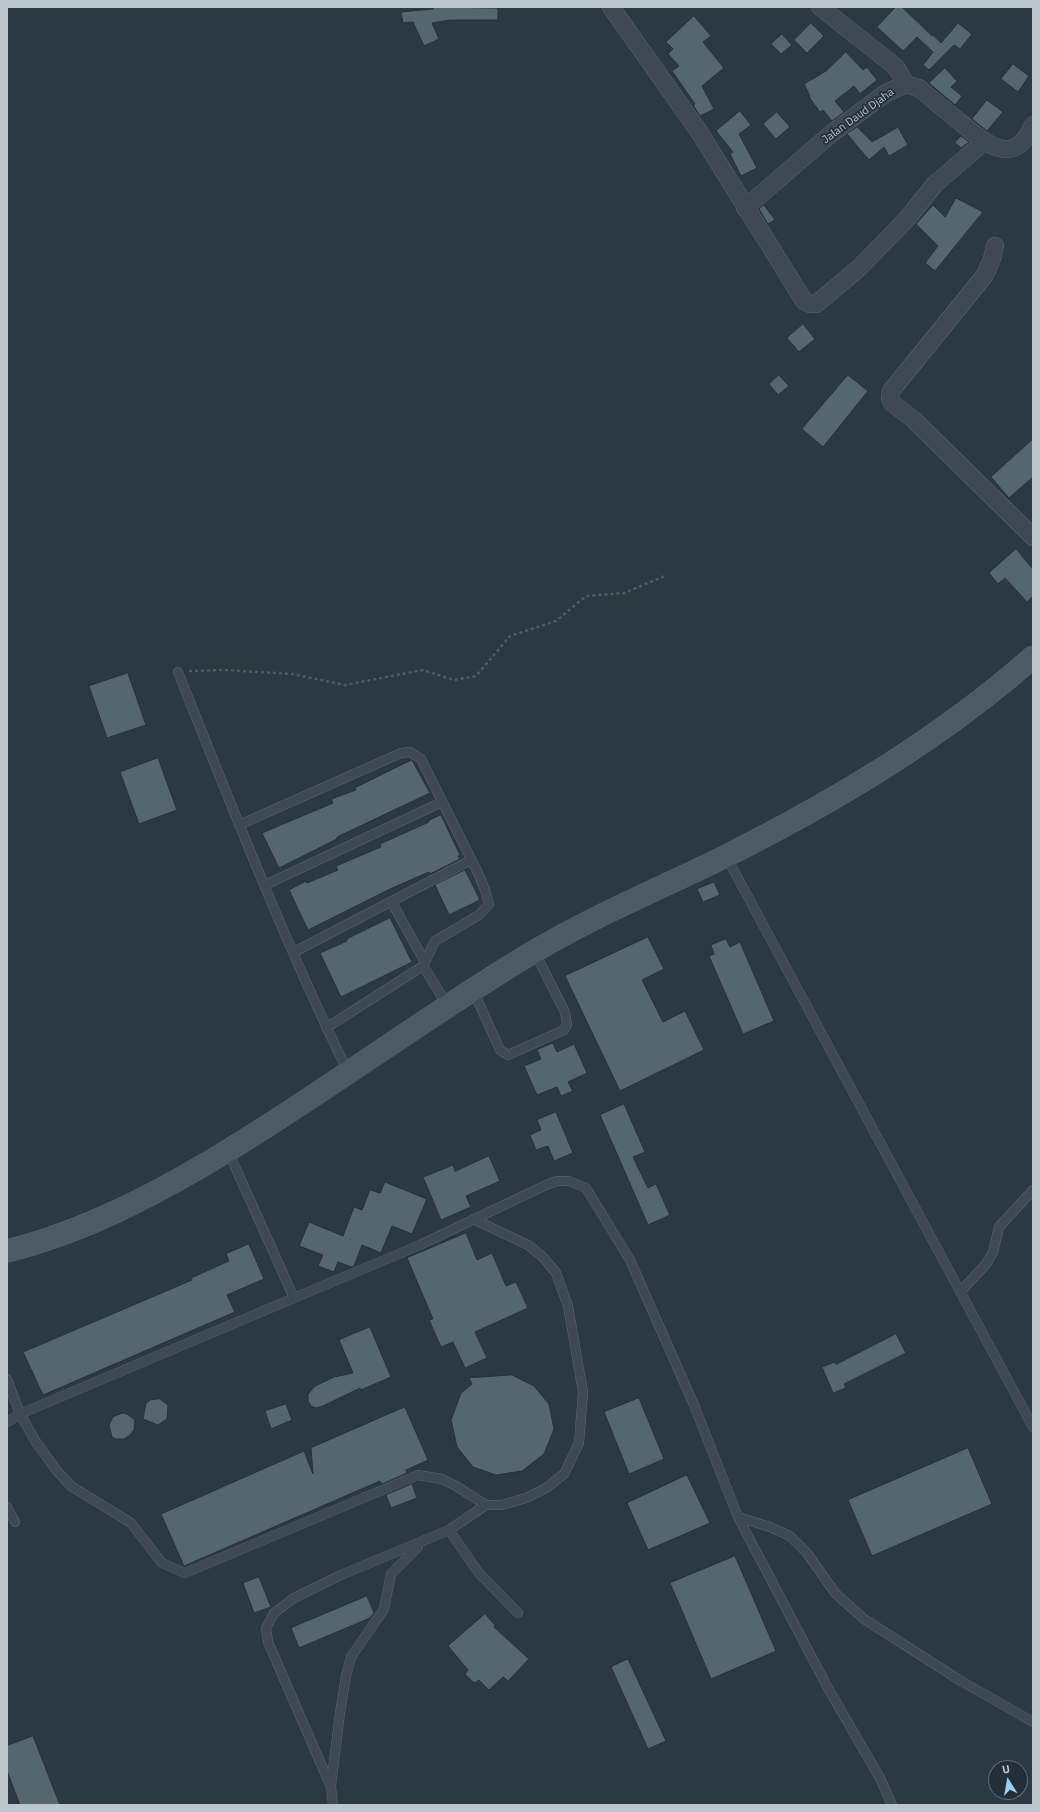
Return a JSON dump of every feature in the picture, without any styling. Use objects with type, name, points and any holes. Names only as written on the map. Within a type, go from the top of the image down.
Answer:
[{"type":"street","points":[[611,7],[700,133],[745,208],[804,300],[810,304],[816,304],[858,270],[901,225],[935,184],[984,142]]},
{"type":"street","points":[[820,7],[896,67],[906,84]]},
{"type":"street","name":"Jalan Daud Djaha","points":[[745,208],[832,133],[886,93],[906,84],[919,88],[990,146],[1006,150],[1023,142],[1033,125]]},
{"type":"street","points":[[995,246],[992,259],[985,275],[891,391],[890,398],[892,404],[914,420],[1033,537]]},
{"type":"street","points":[[7,1251],[40,1243],[128,1206],[173,1184],[349,1074],[448,1006],[534,951],[584,923],[726,856],[806,815],[894,762],[951,722],[1008,679],[1033,657]]},
{"type":"lane","points":[[178,672],[239,825],[326,1028],[349,1074]]},
{"type":"lane","points":[[239,825],[401,753],[410,752],[421,759],[485,890],[489,904],[479,915],[435,941],[424,964],[326,1028]]},
{"type":"lane","points":[[265,885],[442,802]]},
{"type":"lane","points":[[726,856],[1033,1427]]},
{"type":"lane","points":[[294,952],[471,860]]},
{"type":"lane","points":[[391,901],[448,1006]]},
{"type":"lane","points":[[473,990],[500,1050],[508,1055],[564,1030],[567,1025],[564,1012],[534,951]]},
{"type":"lane","points":[[228,1151],[294,1298]]},
{"type":"lane","points":[[7,1422],[20,1414],[420,1245],[557,1182],[569,1181],[586,1188],[630,1260],[694,1405],[738,1517],[829,1690],[880,1778],[892,1805]]},
{"type":"lane","points":[[960,1292],[991,1257],[999,1227],[1033,1190]]},
{"type":"lane","points":[[7,1379],[20,1414],[36,1442],[62,1477],[71,1486],[131,1523],[162,1563],[185,1573],[418,1475],[442,1479],[486,1505],[502,1505],[526,1498],[546,1488],[564,1474],[579,1443],[583,1392],[568,1306],[556,1274],[543,1257],[528,1245],[474,1219]]},
{"type":"lane","points":[[331,1788],[268,1642],[266,1628],[274,1613],[294,1598],[341,1575],[423,1543],[449,1530],[486,1505]]},
{"type":"lane","points":[[7,1506],[15,1522]]},
{"type":"lane","points":[[738,1517],[770,1526],[790,1536],[806,1553],[836,1594],[864,1619],[961,1681],[1033,1722]]},
{"type":"lane","points":[[449,1530],[478,1572],[518,1613]]},
{"type":"lane","points":[[333,1805],[331,1788],[340,1714],[346,1676],[351,1657],[384,1609],[391,1574],[423,1543]]},
{"type":"path","points":[[178,672],[225,670],[292,674],[345,685],[423,670],[454,680],[476,676],[510,636],[556,621],[586,596],[624,593],[664,576]]},
{"type":"building","points":[[433,7],[498,8],[498,20],[450,20],[432,23],[439,39],[424,46],[413,22],[403,23],[401,12],[433,9]]},
{"type":"building","points":[[896,7],[902,7],[941,43],[958,23],[972,34],[960,49],[954,45],[929,70],[923,65],[933,52],[917,37],[903,51],[877,27]]},
{"type":"building","points":[[694,16],[711,36],[703,42],[724,68],[702,86],[714,109],[700,116],[693,105],[695,104],[672,71],[679,66],[668,54],[673,49],[666,42]]},
{"type":"building","points":[[811,23],[824,36],[807,53],[794,40]]},
{"type":"building","points":[[782,34],[792,45],[781,54],[771,44]]},
{"type":"building","points":[[846,52],[863,70],[867,67],[877,80],[860,94],[854,86],[835,101],[844,112],[832,121],[823,110],[820,112],[809,97],[810,96],[804,84],[826,71]]},
{"type":"building","points":[[1013,64],[1029,76],[1018,92],[1001,79]]},
{"type":"building","points":[[945,68],[957,81],[951,87],[962,96],[955,105],[929,83]]},
{"type":"building","points":[[987,100],[1003,112],[987,131],[972,119]]},
{"type":"building","points":[[740,111],[751,125],[739,134],[757,168],[741,176],[730,154],[733,152],[716,131]]},
{"type":"building","points":[[777,112],[790,127],[776,139],[763,124]]},
{"type":"building","points":[[857,127],[872,142],[898,127],[908,145],[889,156],[884,147],[869,160],[847,134]]},
{"type":"building","points":[[961,136],[969,142],[961,148],[955,143]]},
{"type":"building","points":[[956,198],[983,212],[935,271],[925,263],[938,246],[916,224],[933,205],[945,217]]},
{"type":"building","points":[[764,205],[775,220],[768,224],[759,209]]},
{"type":"building","points":[[803,324],[815,339],[799,352],[787,338]]},
{"type":"building","points":[[779,375],[789,386],[778,395],[769,384]]},
{"type":"building","points":[[848,375],[868,391],[823,447],[802,429]]},
{"type":"building","points":[[1033,439],[1033,477],[1009,498],[991,477]]},
{"type":"building","points":[[1016,549],[1033,569],[1033,596],[1027,602],[1005,578],[998,584],[989,573]]},
{"type":"building","points":[[128,673],[146,725],[107,738],[89,686]]},
{"type":"building","points":[[158,758],[177,810],[139,824],[120,772]]},
{"type":"building","points":[[412,760],[430,793],[337,837],[337,839],[279,868],[262,833],[333,803],[331,799],[356,790],[355,788]]},
{"type":"building","points":[[441,815],[460,855],[458,856],[460,859],[430,874],[429,872],[390,889],[308,930],[289,890],[306,881],[307,883],[338,870],[336,866],[381,847],[380,844]]},
{"type":"building","points":[[465,870],[480,900],[449,915],[435,885]]},
{"type":"building","points":[[714,882],[720,895],[703,902],[697,889]]},
{"type":"building","points":[[390,918],[412,962],[341,997],[320,953],[347,941],[347,939]]},
{"type":"building","points":[[648,937],[664,969],[642,980],[663,1022],[685,1011],[704,1050],[620,1091],[565,976]]},
{"type":"building","points":[[726,939],[730,947],[740,942],[774,1021],[743,1034],[709,956],[714,954],[711,945]]},
{"type":"building","points":[[553,1043],[557,1052],[574,1044],[587,1073],[568,1082],[573,1091],[561,1096],[557,1087],[537,1095],[524,1066],[541,1059],[537,1050]]},
{"type":"building","points":[[624,1104],[645,1152],[633,1157],[648,1188],[656,1184],[670,1215],[648,1225],[600,1115]]},
{"type":"building","points":[[556,1112],[573,1153],[554,1161],[548,1146],[536,1150],[530,1135],[541,1130],[537,1120]]},
{"type":"building","points":[[489,1156],[500,1181],[466,1196],[471,1207],[441,1220],[423,1177],[453,1165],[455,1171]]},
{"type":"building","points":[[385,1182],[427,1199],[412,1234],[392,1226],[381,1253],[362,1245],[354,1266],[351,1267],[338,1262],[334,1272],[318,1266],[323,1255],[299,1246],[309,1222],[343,1236],[354,1207],[362,1210],[370,1190],[380,1193]]},
{"type":"building","points":[[466,1233],[477,1260],[492,1253],[506,1286],[516,1282],[528,1308],[475,1332],[487,1358],[465,1368],[453,1342],[441,1347],[429,1320],[433,1319],[407,1258]]},
{"type":"building","points":[[249,1244],[264,1279],[227,1295],[235,1312],[43,1395],[23,1352],[192,1280],[191,1278],[229,1261],[226,1254]]},
{"type":"building","points":[[370,1327],[391,1377],[361,1390],[360,1388],[323,1406],[316,1408],[311,1406],[308,1401],[308,1394],[315,1386],[334,1377],[353,1373],[339,1340]]},
{"type":"building","points":[[896,1334],[906,1353],[844,1384],[846,1388],[833,1393],[822,1367],[835,1362],[836,1364]]},
{"type":"building","points":[[512,1375],[534,1386],[549,1404],[554,1429],[544,1454],[522,1471],[496,1475],[473,1467],[457,1447],[451,1420],[461,1393],[472,1384],[469,1378]]},
{"type":"building","points":[[639,1398],[664,1459],[629,1474],[604,1412]]},
{"type":"building","points":[[160,1399],[168,1405],[167,1419],[158,1425],[143,1419],[146,1403],[150,1400]]},
{"type":"building","points":[[286,1404],[292,1420],[271,1429],[265,1411]]},
{"type":"building","points":[[405,1407],[428,1460],[406,1470],[407,1473],[382,1484],[380,1481],[184,1566],[161,1514],[304,1451],[313,1474],[311,1448]]},
{"type":"building","points":[[123,1413],[135,1420],[134,1430],[124,1439],[116,1439],[112,1437],[109,1425],[113,1417]]},
{"type":"building","points":[[968,1448],[992,1504],[872,1556],[848,1500]]},
{"type":"building","points":[[687,1475],[710,1523],[648,1550],[627,1503]]},
{"type":"building","points":[[412,1484],[417,1498],[391,1508],[386,1495]]},
{"type":"building","points":[[735,1556],[776,1651],[711,1679],[670,1583]]},
{"type":"building","points":[[259,1577],[271,1607],[254,1613],[243,1583]]},
{"type":"building","points":[[367,1596],[374,1613],[370,1618],[299,1648],[291,1628]]},
{"type":"building","points":[[485,1614],[495,1625],[494,1627],[529,1659],[508,1681],[503,1677],[489,1690],[479,1680],[474,1683],[465,1674],[468,1670],[448,1646]]},
{"type":"building","points":[[628,1659],[666,1741],[648,1749],[611,1667]]},
{"type":"building","points":[[33,1736],[60,1805],[20,1805],[7,1771],[7,1746]]}]
